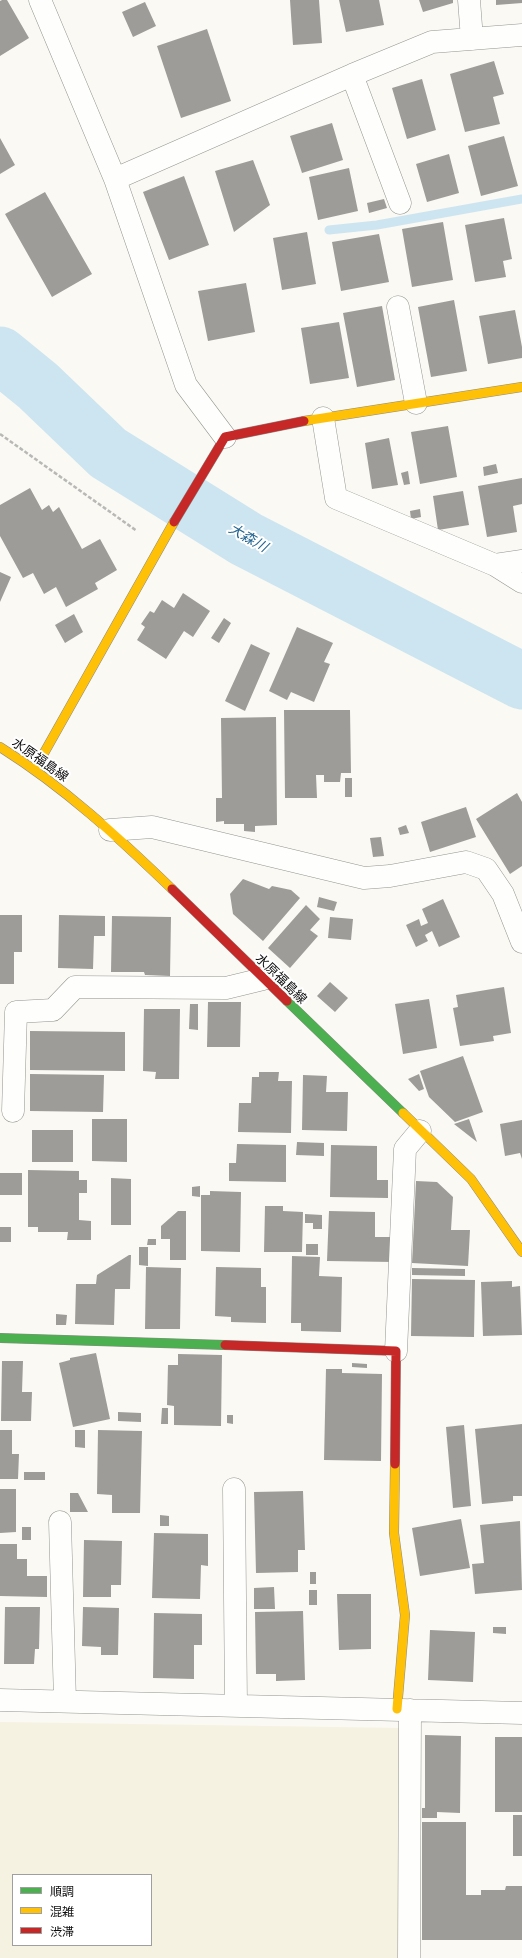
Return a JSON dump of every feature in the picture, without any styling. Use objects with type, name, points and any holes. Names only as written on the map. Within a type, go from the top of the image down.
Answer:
[{"type":"street","points":[[40,0],[115,179],[186,385],[222,442]]},
{"type":"street","points":[[469,0],[472,39]]},
{"type":"street","points":[[115,179],[352,75],[432,42],[522,35]]},
{"type":"street","points":[[352,75],[400,203]]},
{"type":"street","points":[[398,307],[416,403]]},
{"type":"street","points":[[35,769],[168,534],[222,442],[273,426],[522,387]]},
{"type":"street","points":[[323,418],[336,498],[495,566],[522,582]]},
{"type":"street","points":[[495,566],[522,561]]},
{"type":"street","name":"水原福島線","points":[[0,747],[35,769],[110,830],[471,1179],[522,1252]]},
{"type":"street","points":[[110,830],[152,826],[364,878],[390,876],[466,862],[486,868],[503,894],[522,942]]},
{"type":"street","points":[[12,1111],[16,1012],[53,1010],[75,987],[226,988],[263,979]]},
{"type":"street","points":[[409,1958],[403,1709],[405,1615],[394,1533],[396,1351],[405,1149],[420,1131]]},
{"type":"street","points":[[0,1338],[396,1351]]},
{"type":"street","points":[[234,1489],[236,1706]]},
{"type":"street","points":[[60,1522],[65,1701]]},
{"type":"street","points":[[0,1700],[522,1712]]},
{"type":"path","points":[[0,434],[82,490],[160,548]]},
{"type":"shaded area","points":[[0,1722],[400,1728],[398,1958],[0,1958]]},
{"type":"building","points":[[7,0],[29,38],[0,56],[0,1]]},
{"type":"building","points":[[290,0],[319,0],[322,43],[293,45]]},
{"type":"building","points":[[339,0],[379,0],[384,25],[346,32]]},
{"type":"building","points":[[419,0],[453,0],[453,3],[423,12]]},
{"type":"building","points":[[496,0],[522,0],[522,3],[496,5]]},
{"type":"building","points":[[145,2],[156,26],[133,37],[122,12]]},
{"type":"building","points":[[207,29],[231,101],[181,118],[157,46]]},
{"type":"building","points":[[494,61],[504,94],[493,97],[500,124],[465,132],[450,74]]},
{"type":"building","points":[[422,79],[436,130],[407,139],[392,88]]},
{"type":"building","points":[[332,123],[343,160],[302,173],[290,136]]},
{"type":"building","points":[[504,136],[518,186],[481,196],[468,146]]},
{"type":"building","points":[[0,138],[15,165],[0,174]]},
{"type":"building","points":[[449,154],[459,193],[427,202],[416,164]]},
{"type":"building","points":[[253,160],[270,205],[234,232],[215,171]]},
{"type":"building","points":[[349,168],[358,211],[318,220],[309,177]]},
{"type":"building","points":[[184,176],[209,245],[169,260],[143,192]]},
{"type":"building","points":[[45,192],[92,274],[52,297],[5,214]]},
{"type":"building","points":[[384,199],[387,208],[369,213],[367,203]]},
{"type":"building","points":[[504,218],[512,259],[503,261],[506,277],[475,282],[465,225]]},
{"type":"building","points":[[443,222],[453,280],[412,287],[402,229]]},
{"type":"building","points":[[307,232],[316,284],[282,290],[273,238]]},
{"type":"building","points":[[379,234],[389,282],[341,291],[332,242]]},
{"type":"building","points":[[246,283],[255,332],[208,341],[198,291]]},
{"type":"building","points":[[454,300],[467,371],[431,377],[418,307]]},
{"type":"building","points":[[382,306],[395,380],[357,387],[343,313]]},
{"type":"building","points":[[515,310],[522,347],[522,358],[488,364],[479,316]]},
{"type":"building","points":[[339,322],[349,378],[310,384],[301,328]]},
{"type":"building","points":[[448,426],[457,477],[420,484],[411,432]]},
{"type":"building","points":[[389,438],[398,485],[372,489],[365,443]]},
{"type":"building","points":[[496,464],[498,473],[484,476],[483,467]]},
{"type":"building","points":[[408,471],[410,484],[404,485],[401,473]]},
{"type":"building","points":[[522,478],[522,504],[513,506],[517,532],[487,537],[478,486]]},
{"type":"building","points":[[30,488],[42,510],[49,505],[53,512],[59,507],[82,549],[100,539],[117,570],[95,583],[98,589],[66,607],[56,587],[44,594],[33,573],[23,578],[0,536],[0,505]]},
{"type":"building","points":[[463,491],[469,525],[438,530],[433,496]]},
{"type":"building","points":[[420,509],[421,517],[411,519],[410,511]]},
{"type":"building","points":[[0,572],[11,577],[0,602]]},
{"type":"building","points":[[183,593],[210,611],[193,637],[184,631],[166,659],[137,640],[145,627],[141,624],[150,611],[154,613],[162,600],[174,608]]},
{"type":"building","points":[[74,614],[83,632],[65,643],[55,625]]},
{"type":"building","points":[[224,618],[231,623],[219,643],[211,638]]},
{"type":"building","points":[[297,627],[333,643],[324,662],[330,664],[314,702],[291,692],[287,700],[269,691]]},
{"type":"building","points":[[251,644],[270,653],[245,711],[225,701]]},
{"type":"building","points":[[284,710],[350,710],[351,773],[341,773],[340,782],[324,782],[324,775],[316,775],[317,798],[285,798]]},
{"type":"building","points":[[276,717],[277,825],[255,826],[255,832],[244,831],[244,824],[224,824],[224,821],[216,822],[216,798],[222,798],[221,718]]},
{"type":"building","points":[[345,778],[352,778],[352,797],[345,797]]},
{"type":"building","points":[[517,793],[522,802],[522,866],[510,874],[476,819]]},
{"type":"building","points":[[466,807],[476,837],[430,852],[421,822]]},
{"type":"building","points":[[406,825],[409,833],[400,835],[398,828]]},
{"type":"building","points":[[381,837],[384,856],[373,857],[370,838]]},
{"type":"building","points":[[243,879],[269,889],[272,886],[291,890],[300,898],[263,941],[233,914],[230,894]]},
{"type":"building","points":[[319,897],[337,902],[334,911],[317,907]]},
{"type":"building","points":[[443,899],[460,937],[439,947],[432,931],[425,935],[428,941],[416,947],[406,925],[419,919],[421,926],[428,923],[422,909]]},
{"type":"building","points":[[306,905],[320,919],[310,930],[318,936],[290,968],[268,948]]},
{"type":"building","points":[[0,915],[22,915],[22,952],[14,952],[14,984],[0,984]]},
{"type":"building","points":[[59,915],[105,916],[105,936],[94,936],[93,969],[58,968]]},
{"type":"building","points":[[112,916],[171,917],[170,976],[145,975],[144,972],[111,972]]},
{"type":"building","points":[[330,917],[353,919],[351,940],[328,938]]},
{"type":"building","points":[[330,982],[348,998],[335,1012],[317,996]]},
{"type":"building","points":[[504,987],[511,1033],[493,1036],[494,1041],[460,1046],[453,1008],[458,1007],[456,995]]},
{"type":"building","points":[[429,999],[437,1048],[403,1054],[395,1004]]},
{"type":"building","points":[[208,1002],[241,1002],[240,1047],[207,1047]]},
{"type":"building","points":[[190,1004],[198,1004],[198,1030],[189,1029]]},
{"type":"building","points":[[144,1009],[180,1009],[179,1079],[155,1079],[156,1072],[143,1071]]},
{"type":"building","points":[[30,1031],[125,1032],[125,1071],[30,1070]]},
{"type":"building","points":[[463,1056],[483,1112],[455,1122],[429,1097],[420,1071]]},
{"type":"building","points":[[259,1072],[279,1072],[278,1081],[292,1081],[291,1133],[238,1132],[239,1103],[251,1103],[252,1077],[259,1077]]},
{"type":"building","points":[[30,1074],[104,1075],[103,1112],[30,1111]]},
{"type":"building","points":[[419,1074],[424,1089],[419,1091],[408,1079]]},
{"type":"building","points":[[303,1075],[327,1076],[326,1092],[348,1092],[347,1131],[302,1130]]},
{"type":"building","points":[[92,1119],[127,1119],[127,1162],[92,1161]]},
{"type":"building","points":[[469,1119],[477,1142],[454,1124]]},
{"type":"building","points":[[522,1120],[522,1159],[520,1153],[505,1156],[500,1124]]},
{"type":"building","points":[[32,1130],[73,1130],[73,1162],[32,1162]]},
{"type":"building","points":[[297,1142],[324,1143],[324,1156],[296,1155]]},
{"type":"building","points":[[237,1144],[286,1145],[286,1182],[229,1181],[229,1163],[236,1163]]},
{"type":"building","points":[[331,1145],[377,1146],[377,1180],[388,1180],[388,1198],[330,1197]]},
{"type":"building","points":[[28,1170],[79,1171],[79,1180],[87,1180],[87,1193],[79,1193],[79,1220],[91,1221],[91,1240],[67,1240],[68,1232],[38,1232],[38,1227],[28,1227]]},
{"type":"building","points":[[0,1173],[22,1173],[22,1195],[0,1195]]},
{"type":"building","points":[[111,1178],[131,1179],[131,1225],[111,1225]]},
{"type":"building","points":[[416,1181],[437,1182],[453,1197],[451,1230],[470,1230],[468,1266],[412,1263]]},
{"type":"building","points":[[200,1186],[200,1197],[192,1196],[192,1187]]},
{"type":"building","points":[[210,1191],[241,1192],[240,1252],[201,1251],[201,1195],[210,1195]]},
{"type":"building","points":[[265,1206],[283,1206],[283,1211],[303,1212],[302,1252],[264,1252]]},
{"type":"building","points":[[178,1211],[186,1211],[186,1260],[170,1260],[170,1239],[161,1239],[161,1226]]},
{"type":"building","points":[[329,1211],[375,1212],[375,1237],[394,1237],[394,1262],[327,1261]]},
{"type":"building","points":[[305,1214],[322,1215],[322,1229],[313,1229],[313,1223],[305,1223]]},
{"type":"building","points":[[0,1227],[11,1227],[11,1242],[0,1242]]},
{"type":"building","points":[[148,1239],[156,1239],[156,1245],[147,1245]]},
{"type":"building","points":[[306,1244],[318,1244],[318,1255],[306,1255]]},
{"type":"building","points":[[139,1247],[148,1247],[148,1266],[139,1265]]},
{"type":"building","points":[[131,1255],[130,1289],[115,1289],[114,1325],[75,1324],[76,1284],[96,1284],[97,1275]]},
{"type":"building","points":[[292,1256],[320,1257],[319,1276],[342,1277],[341,1332],[301,1331],[301,1323],[291,1323]]},
{"type":"building","points":[[146,1267],[181,1268],[180,1329],[145,1329]]},
{"type":"building","points":[[216,1267],[261,1268],[261,1287],[266,1287],[266,1323],[231,1322],[231,1317],[215,1316]]},
{"type":"building","points":[[412,1268],[465,1269],[465,1276],[412,1275]]},
{"type":"building","points":[[412,1279],[475,1280],[474,1337],[411,1336]]},
{"type":"building","points":[[512,1281],[512,1287],[520,1286],[522,1335],[483,1336],[481,1282]]},
{"type":"building","points":[[56,1314],[67,1315],[66,1325],[56,1325]]},
{"type":"building","points":[[96,1353],[110,1419],[73,1427],[59,1363],[70,1360],[70,1358]]},
{"type":"building","points":[[178,1354],[222,1355],[221,1426],[174,1425],[174,1406],[167,1405],[168,1365],[178,1365]]},
{"type":"building","points":[[2,1361],[23,1361],[22,1392],[32,1392],[31,1421],[1,1421]]},
{"type":"building","points":[[352,1363],[367,1364],[367,1368],[352,1367]]},
{"type":"building","points":[[326,1369],[342,1369],[342,1373],[382,1374],[381,1461],[324,1460]]},
{"type":"building","points":[[162,1408],[168,1408],[168,1424],[161,1424]]},
{"type":"building","points":[[118,1412],[141,1413],[141,1422],[118,1421]]},
{"type":"building","points":[[227,1415],[233,1415],[233,1424],[227,1423]]},
{"type":"building","points":[[522,1424],[522,1496],[513,1496],[513,1501],[482,1504],[475,1429]]},
{"type":"building","points":[[464,1425],[471,1506],[453,1508],[446,1427]]},
{"type":"building","points":[[0,1430],[12,1430],[12,1454],[19,1454],[18,1479],[0,1479]]},
{"type":"building","points":[[75,1430],[85,1430],[85,1448],[75,1447]]},
{"type":"building","points":[[98,1430],[142,1431],[140,1513],[112,1513],[112,1495],[97,1494]]},
{"type":"building","points":[[24,1472],[45,1472],[45,1480],[24,1480]]},
{"type":"building","points":[[0,1489],[16,1489],[16,1532],[0,1533]]},
{"type":"building","points":[[303,1491],[305,1550],[298,1550],[298,1572],[256,1573],[254,1492]]},
{"type":"building","points":[[70,1493],[78,1493],[88,1512],[70,1512]]},
{"type":"building","points":[[160,1515],[169,1516],[169,1526],[160,1526]]},
{"type":"building","points":[[461,1519],[470,1568],[420,1576],[412,1528]]},
{"type":"building","points":[[520,1521],[522,1590],[475,1594],[472,1564],[484,1563],[480,1525]]},
{"type":"building","points":[[22,1527],[31,1527],[31,1540],[22,1540]]},
{"type":"building","points":[[154,1533],[208,1534],[208,1566],[201,1565],[200,1599],[152,1598]]},
{"type":"building","points":[[84,1540],[122,1541],[121,1585],[111,1585],[111,1597],[83,1597]]},
{"type":"building","points":[[0,1544],[17,1544],[17,1559],[27,1559],[27,1576],[47,1576],[47,1597],[0,1596]]},
{"type":"building","points":[[310,1572],[316,1572],[316,1584],[310,1584]]},
{"type":"building","points":[[274,1587],[275,1609],[254,1609],[254,1588]]},
{"type":"building","points":[[309,1590],[317,1590],[317,1605],[309,1605]]},
{"type":"building","points":[[337,1594],[371,1594],[371,1649],[339,1650]]},
{"type":"building","points":[[5,1607],[40,1607],[39,1649],[35,1649],[34,1664],[4,1664]]},
{"type":"building","points":[[83,1607],[119,1608],[118,1655],[101,1655],[101,1647],[82,1646]]},
{"type":"building","points":[[303,1611],[305,1680],[276,1681],[276,1674],[256,1674],[255,1612]]},
{"type":"building","points":[[154,1613],[202,1614],[202,1645],[194,1645],[194,1679],[153,1678]]},
{"type":"building","points":[[493,1627],[506,1627],[506,1634],[493,1633]]},
{"type":"building","points":[[430,1630],[475,1632],[473,1682],[428,1680]]},
{"type":"building","points":[[425,1735],[461,1736],[460,1813],[437,1812],[437,1818],[422,1818],[422,1808],[425,1808]]},
{"type":"building","points":[[495,1737],[522,1737],[522,1812],[495,1812]]},
{"type":"building","points":[[513,1815],[522,1815],[522,1856],[513,1856]]},
{"type":"building","points":[[422,1822],[466,1822],[466,1895],[481,1895],[481,1890],[505,1890],[506,1886],[522,1886],[522,1940],[422,1940]]},
{"type":"waterway","points":[[329,230],[377,225],[522,199]]},
{"type":"waterway","name":"大森川","points":[[0,355],[38,386],[108,453],[246,539],[522,681]]},
{"type":"traffic: fast","points":[[287,1001],[403,1113]]},
{"type":"traffic: fast","points":[[0,1338],[225,1345]]},
{"type":"traffic: slow","points":[[304,421],[522,387]]},
{"type":"traffic: slow","points":[[35,769],[174,522]]},
{"type":"traffic: slow","points":[[0,747],[24,762],[90,814],[172,889]]},
{"type":"traffic: slow","points":[[403,1113],[471,1179],[522,1252]]},
{"type":"traffic: slow","points":[[395,1464],[394,1533],[405,1615],[397,1709]]},
{"type":"traffic: jam","points":[[174,522],[225,437],[304,421]]},
{"type":"traffic: jam","points":[[172,889],[287,1001]]},
{"type":"traffic: jam","points":[[225,1345],[396,1351],[395,1464]]}]
